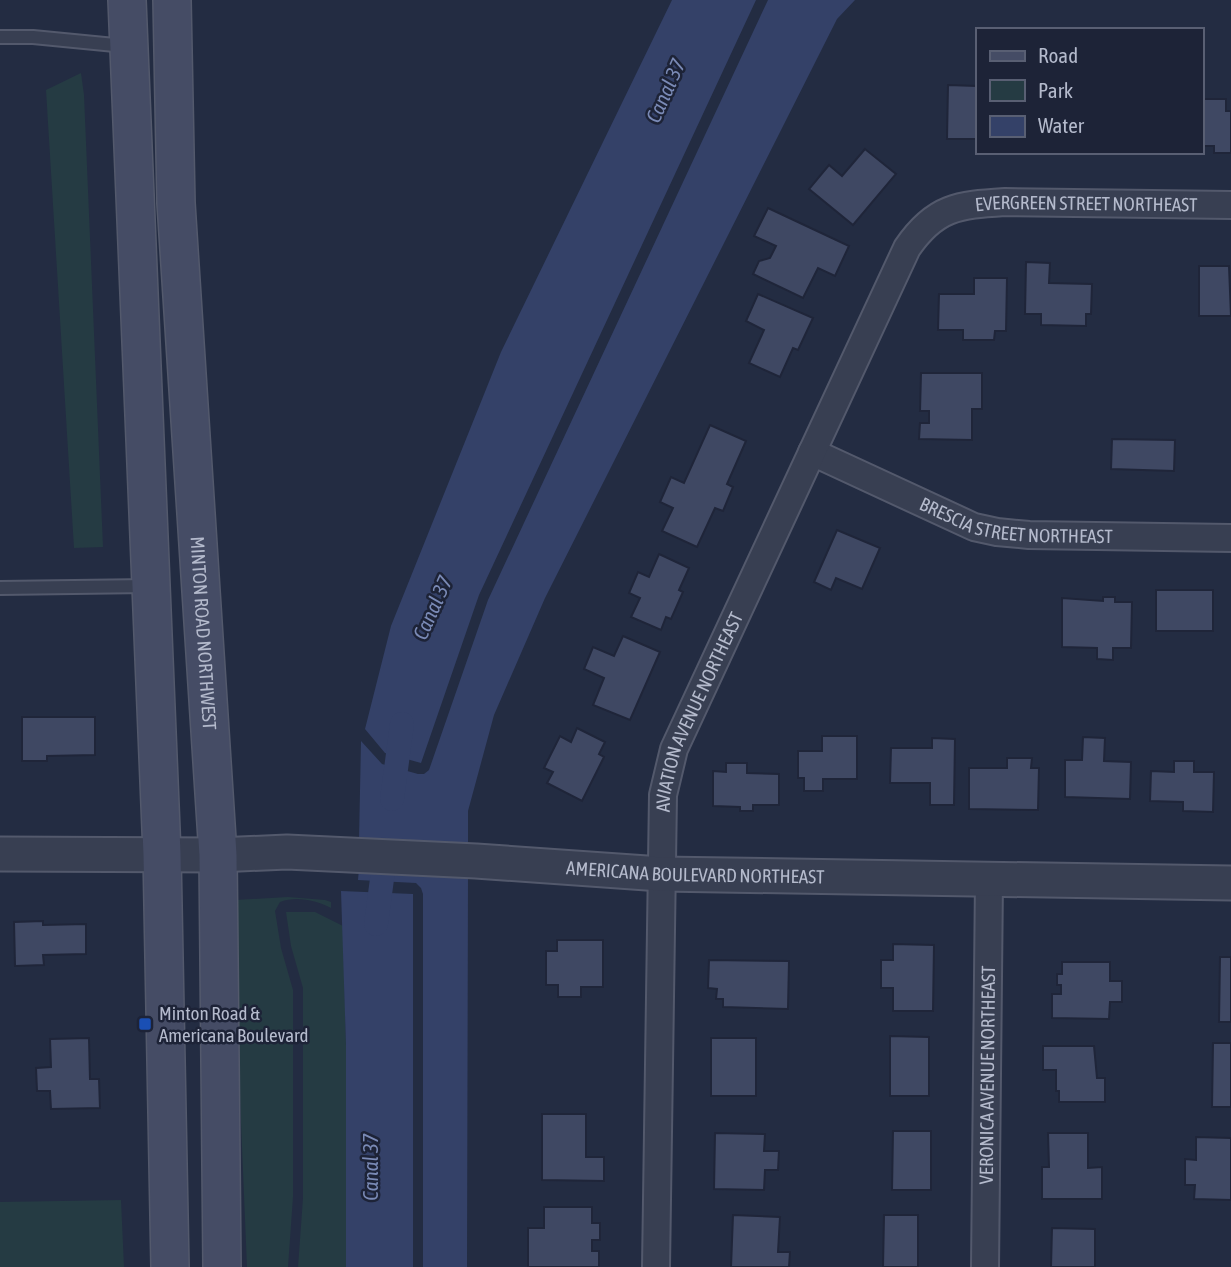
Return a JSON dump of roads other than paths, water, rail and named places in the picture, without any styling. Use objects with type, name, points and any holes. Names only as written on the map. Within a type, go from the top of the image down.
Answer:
[{"type":"main road","points":[[127,0],[131,46],[162,854],[170,1267]]},
{"type":"main road","name":"MINTON ROAD NORTHWEST","points":[[172,0],[176,203],[218,855],[222,1267]]},
{"type":"street","name":"EVERGREEN STREET NORTHEAST","points":[[943,212],[972,204],[1005,202],[1231,205]]},
{"type":"street","name":"AVIATION AVENUE NORTHEAST","points":[[656,1267],[663,795],[674,749],[907,248],[921,228],[943,212]]},
{"type":"street","name":"BRESCIA STREET NORTHEAST","points":[[812,452],[974,527],[997,532],[1029,535],[1231,538]]},
{"type":"street","name":"AMERICANA BOULEVARD NORTHEAST","points":[[0,854],[218,855],[287,852],[476,861],[661,874],[1231,883]]},
{"type":"street","name":"VERONICA AVENUE NORTHEAST","points":[[985,1267],[989,880]]},
{"type":"lane","points":[[0,37],[33,37],[131,46]]},
{"type":"lane","points":[[0,588],[152,586]]},
{"type":"water","points":[[672,0],[756,0],[479,595],[421,763],[385,753],[365,729],[391,626],[501,352]]},
{"type":"water","points":[[768,0],[855,0],[837,19],[545,598],[494,715],[468,811],[468,846],[359,841],[361,741],[382,764],[418,774],[429,770],[488,600]]},
{"type":"water","points":[[359,869],[468,874],[467,1267],[423,1267],[423,894],[416,883],[358,880]]},
{"type":"water","points":[[341,891],[413,894],[413,1267],[346,1267],[346,1045]]},
{"type":"waterway","name":"Canal 37","points":[[392,799],[402,724]]},
{"type":"waterway","name":"Canal 37","points":[[376,924],[386,849]]},
{"type":"place","name":"Minton Road & Americana Boulevard","points":[[145,1024]]}]
